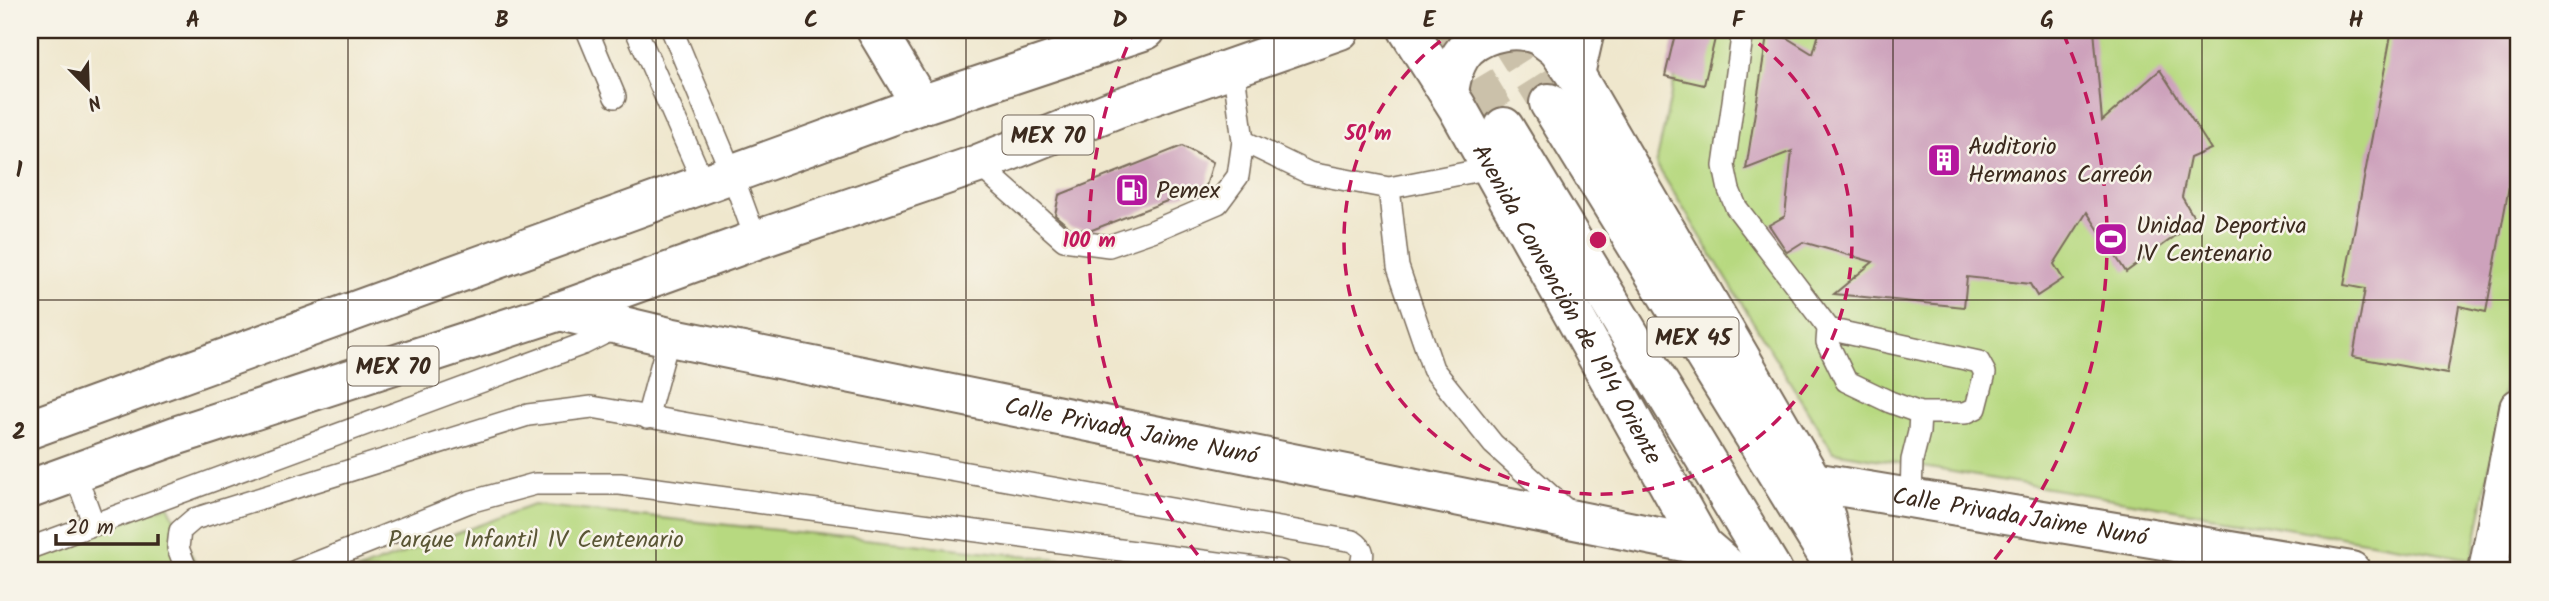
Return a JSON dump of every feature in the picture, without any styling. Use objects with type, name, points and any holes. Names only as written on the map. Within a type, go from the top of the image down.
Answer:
[{"type":"main road","points":[[876,30],[920,105]]},
{"type":"main road","name":"MEX 70","points":[[30,429],[920,105],[1082,40],[1146,30]]},
{"type":"main road","name":"MEX 70","points":[[30,489],[178,435],[560,311],[978,164],[1233,65],[1340,30]]},
{"type":"main road","name":"Avenida Convención de 1914 Oriente","points":[[1408,30],[1449,93],[1703,546],[1732,571]]},
{"type":"main road","points":[[1449,93],[1454,69],[1467,48],[1488,34],[1513,30],[1538,35],[1566,46],[1813,482],[1826,518],[1837,571]]},
{"type":"main road","name":"MEX 45","points":[[1549,103],[1837,571]]},
{"type":"main road","name":"Avenida Convención de 1914 Oriente","points":[[1504,127],[1773,571]]},
{"type":"main road","name":"Calle Privada Jaime Nunó","points":[[560,311],[669,337],[1703,546]]},
{"type":"main road","points":[[2488,571],[2519,408]]},
{"type":"main road","name":"Calle Privada Jaime Nunó","points":[[1813,482],[2351,571]]},
{"type":"lane","points":[[587,30],[615,97]]},
{"type":"lane","points":[[636,30],[718,179],[756,240]]},
{"type":"lane","points":[[672,30],[718,179]]},
{"type":"lane","points":[[1743,30],[1724,166],[1735,207],[1828,329],[1979,362],[1985,373],[1976,408],[1965,413],[1920,413],[1846,381],[1827,342],[1828,329]]},
{"type":"lane","points":[[978,164],[1064,240],[1109,246],[1155,230],[1217,203],[1238,176],[1243,141],[1233,65]]},
{"type":"lane","points":[[1243,141],[1309,173],[1389,188],[1491,168]]},
{"type":"lane","points":[[1389,188],[1398,267],[1433,369],[1493,444],[1579,521]]},
{"type":"lane","points":[[30,548],[583,344],[619,326]]},
{"type":"lane","points":[[647,418],[669,337]]},
{"type":"lane","points":[[187,571],[178,548],[180,531],[194,519],[528,415],[592,407],[1353,541],[1362,547],[1364,554],[1359,571]]},
{"type":"lane","points":[[1912,499],[1912,460],[1919,432],[1920,413]]},
{"type":"lane","points":[[75,473],[94,525]]},
{"type":"lane","points":[[296,571],[469,502],[535,484],[620,484],[1280,571]]},
{"type":"green space","name":"Unidad Deportiva IV Centenario","points":[[1685,30],[2519,30],[2519,313],[2472,559],[1833,452],[1656,164]]},
{"type":"green space","points":[[168,505],[199,571],[30,571],[30,554]]},
{"type":"green space","name":"Parque Infantil IV Centenario","points":[[533,505],[1177,571],[356,571]]},
{"type":"building","points":[[1676,30],[1717,30],[1704,85],[1665,76]]},
{"type":"building","name":"Auditorio Hermanos Carreón","points":[[1768,30],[1774,30],[1813,54],[1820,30],[2094,30],[2102,121],[2160,70],[2211,149],[2190,158],[2182,197],[2196,221],[2126,272],[2087,212],[2054,264],[2063,279],[2037,296],[2030,284],[1967,277],[1964,307],[1834,294],[1873,262],[1803,242],[1787,252],[1769,225],[1785,216],[1792,151],[1746,169]]},
{"type":"building","points":[[2392,30],[2519,30],[2519,132],[2486,312],[2459,306],[2447,374],[2353,357],[2365,289],[2344,285]]},
{"type":"building","name":"Pemex","points":[[1182,146],[1213,162],[1206,186],[1092,230],[1070,228],[1055,215],[1059,195]]},
{"type":"tunnel","points":[[1446,30],[1504,127]]},
{"type":"tunnel","points":[[1503,30],[1549,103]]},
{"type":"place","name":"Auditorio Hermanos Carreón","points":[[1944,160]]},
{"type":"place","name":"Pemex","points":[[1132,190]]},
{"type":"place","name":"Unidad Deportiva IV Centenario","points":[[2111,239]]}]
